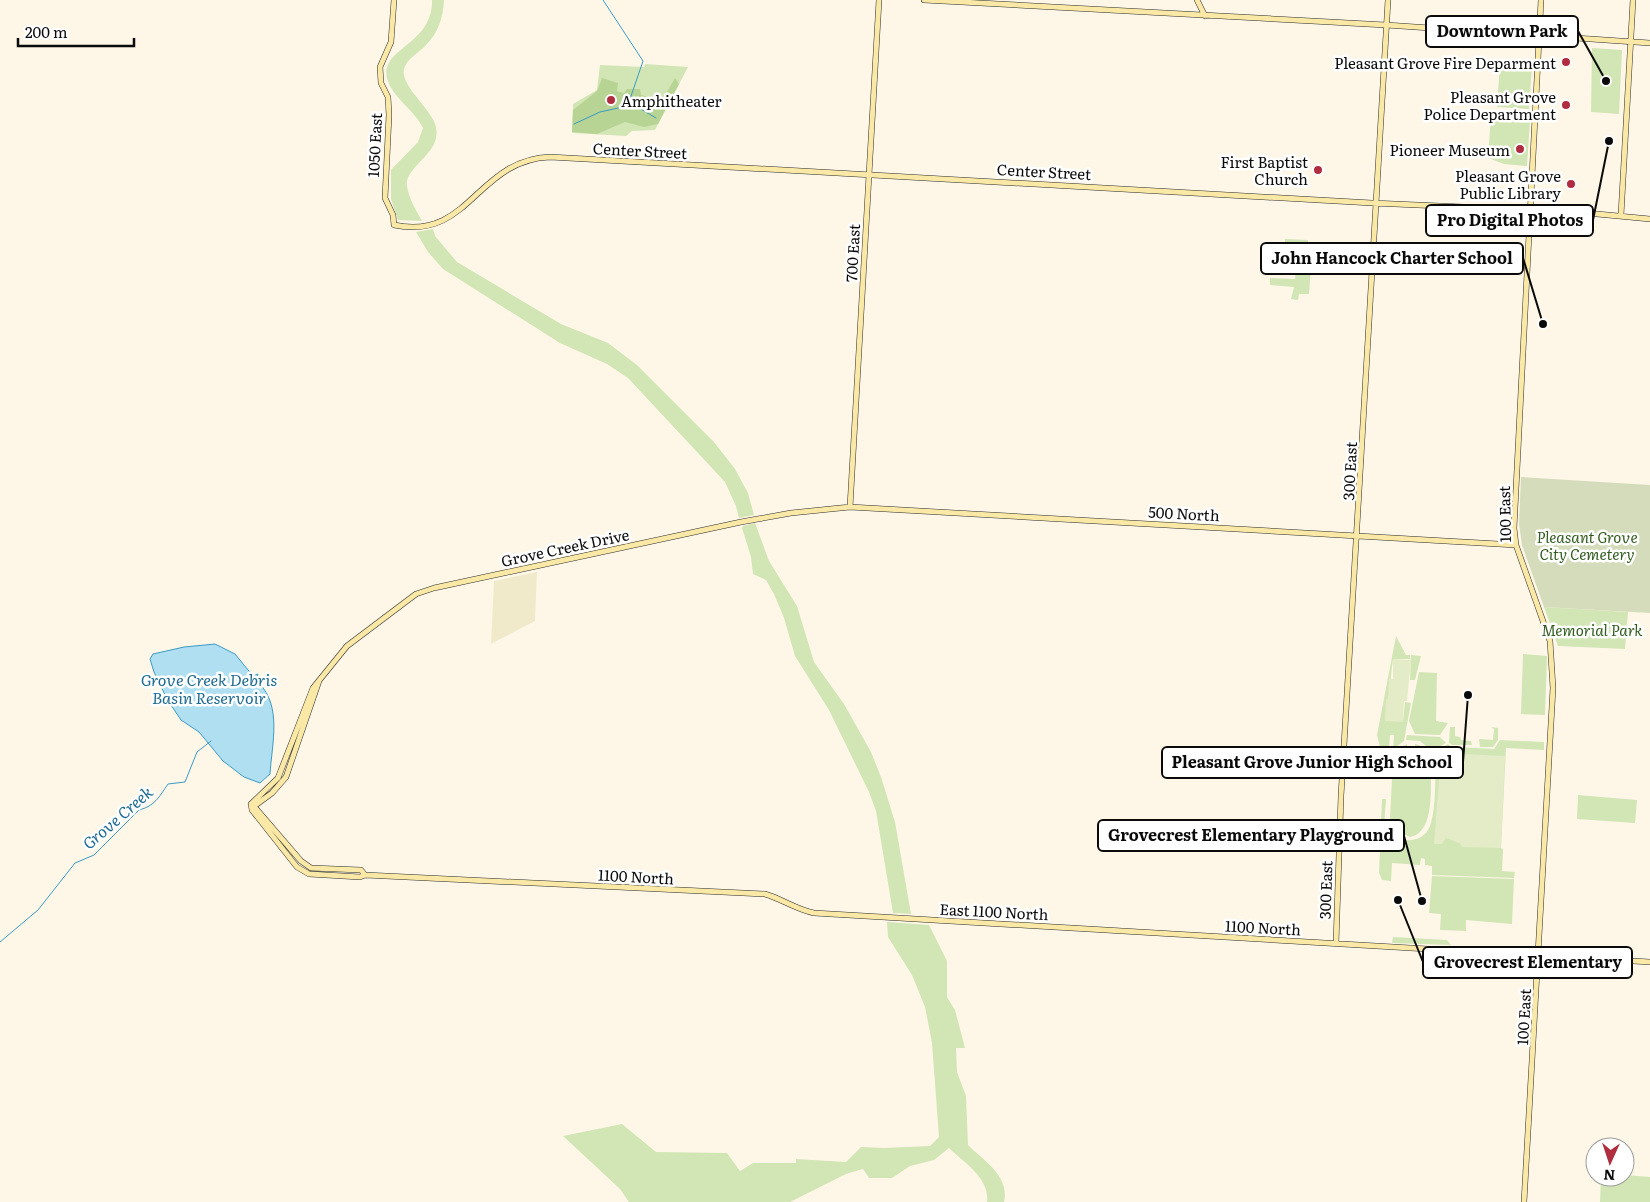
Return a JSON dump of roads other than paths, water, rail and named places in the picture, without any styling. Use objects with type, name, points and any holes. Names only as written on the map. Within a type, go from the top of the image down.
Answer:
[{"type":"street","name":"1050 East","points":[[394,0],[391,42],[380,67],[381,83],[388,97],[389,115],[385,192],[387,206],[393,215],[394,225]]},
{"type":"street","name":"700 East","points":[[850,507],[879,0]]},
{"type":"street","points":[[924,0],[1386,25],[1539,37],[1650,43]]},
{"type":"street","points":[[1197,0],[1205,16]]},
{"type":"street","name":"300 East","points":[[1336,943],[1342,796],[1388,0]]},
{"type":"street","name":"100 East","points":[[1524,1202],[1539,955],[1553,667],[1550,642],[1516,545],[1514,528],[1541,0]]},
{"type":"street","points":[[1621,215],[1633,0]]},
{"type":"street","name":"Center Street","points":[[394,225],[418,227],[432,225],[456,214],[499,174],[518,163],[544,157],[1530,212],[1621,215],[1650,219]]},
{"type":"street","name":"500 North","points":[[850,507],[1516,545]]},
{"type":"street","name":"Grove Creek Drive","points":[[251,804],[256,804],[272,793],[286,777],[319,680],[347,646],[418,593],[741,522],[790,513],[850,507]]},
{"type":"street","name":"1100 North","points":[[251,804],[252,810],[297,867],[309,874],[765,894],[789,903],[802,911],[903,919]]},
{"type":"street","name":"East 1100 North","points":[[903,919],[1085,928]]},
{"type":"street","name":"1100 North","points":[[1085,928],[1650,962]]},
{"type":"water","name":"Grove Creek Debris Basin Reservoir","points":[[215,644],[235,654],[253,676],[258,674],[256,678],[260,676],[258,680],[262,679],[259,683],[271,703],[274,726],[270,774],[260,783],[244,777],[223,761],[199,732],[181,720],[167,699],[150,659],[153,654],[184,647]]},
{"type":"waterway","points":[[603,0],[643,61],[629,102],[656,118]]},
{"type":"waterway","points":[[574,124],[600,112],[632,105]]},
{"type":"waterway","name":"Grove Creek","points":[[0,942],[38,910],[75,863],[94,855],[139,810],[149,806],[156,800],[168,784],[185,782],[197,752],[211,741]]},
{"type":"place","name":"Pleasant Grove Fire Deparment","points":[[1566,62]]},
{"type":"place","name":"Downtown Park","points":[[1606,81]]},
{"type":"place","name":"Amphitheater","points":[[611,100]]},
{"type":"place","name":"Pleasant Grove Police Department","points":[[1566,105]]},
{"type":"place","name":"Pro Digital Photos","points":[[1609,141]]},
{"type":"place","name":"Pioneer Museum","points":[[1520,149]]},
{"type":"place","name":"First Baptist Church","points":[[1318,170]]},
{"type":"place","name":"Pleasant Grove Public Library","points":[[1571,184]]},
{"type":"place","name":"John Hancock Charter School","points":[[1543,324]]},
{"type":"place","name":"Pleasant Grove Junior High School","points":[[1468,695]]},
{"type":"place","name":"Grovecrest Elementary","points":[[1398,900]]},
{"type":"place","name":"Grovecrest Elementary Playground","points":[[1422,901]]},
{"type":"park label","name":"Pleasant Grove City Cemetery","points":[[1587,544]]},
{"type":"park label","name":"Memorial Park","points":[[1592,629]]}]
